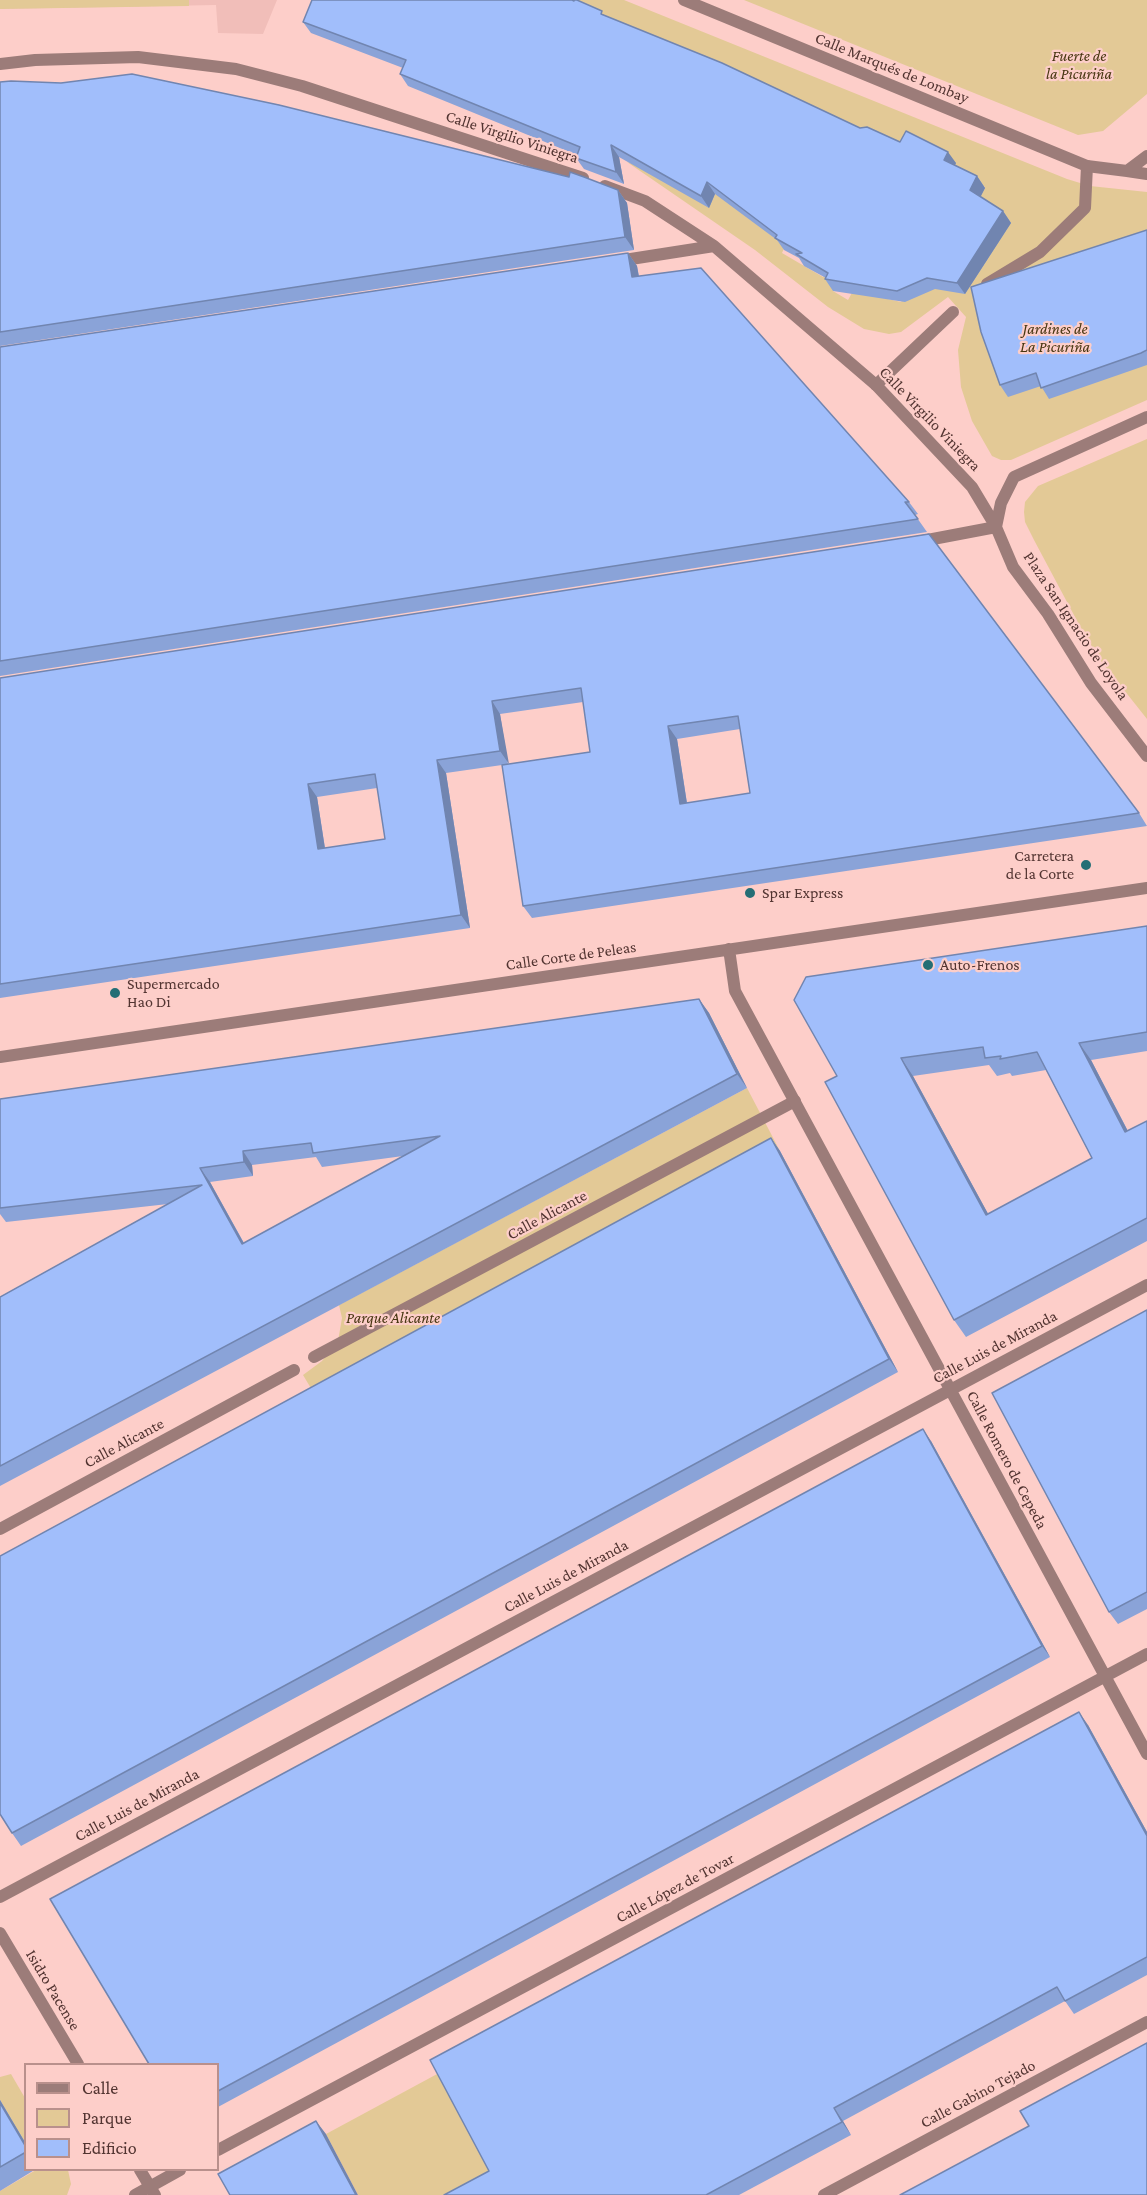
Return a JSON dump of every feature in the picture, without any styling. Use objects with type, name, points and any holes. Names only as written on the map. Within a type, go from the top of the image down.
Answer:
[{"type":"street","name":"Calle Marqués de Lombay","points":[[684,0],[1087,166],[1147,174]]},
{"type":"street","name":"Calle Virgilio Viniegra","points":[[0,64],[35,60],[138,57],[236,69],[291,83],[596,182],[645,201],[714,246],[876,385],[972,487],[996,527]]},
{"type":"street","points":[[1127,171],[1147,156]]},
{"type":"street","points":[[987,284],[1040,252],[1085,208],[1087,166]]},
{"type":"street","points":[[605,263],[714,246]]},
{"type":"street","points":[[876,385],[953,312]]},
{"type":"street","points":[[900,545],[996,527],[1001,503],[1014,477],[1147,417]]},
{"type":"street","name":"Plaza San Ignacio de Loyola","points":[[996,527],[1013,567],[1048,614],[1091,683],[1147,756]]},
{"type":"street","name":"Calle Corte de Peleas","points":[[0,1057],[1147,888]]},
{"type":"street","name":"Calle Romero de Cepeda","points":[[729,950],[735,991],[1147,1754]]},
{"type":"street","name":"Calle Alicante","points":[[314,1357],[795,1101]]},
{"type":"street","name":"Calle Luis de Miranda","points":[[0,1897],[1147,1285]]},
{"type":"street","name":"Calle Alicante","points":[[0,1529],[294,1370]]},
{"type":"street","name":"Calle López de Tovar","points":[[219,2149],[1147,1654]]},
{"type":"street","name":"Isidro Pacense","points":[[0,1933],[77,2063]]},
{"type":"street","name":"Calle Gabino Tejado","points":[[824,2195],[1147,2022]]},
{"type":"street","points":[[141,2171],[152,2191]]},
{"type":"street","points":[[135,2195],[152,2191],[177,2171]]},
{"type":"shaded area","points":[[0,0],[277,0],[263,34],[218,33],[216,5],[0,9]]},
{"type":"green space","points":[[0,0],[189,0],[189,6],[0,9]]},
{"type":"green space","name":"Jardines de La Picuriña","points":[[540,0],[624,0],[1067,179],[1090,186],[1147,192],[1147,400],[1011,460],[1001,460],[992,456],[972,421],[961,387],[958,350],[966,317],[948,297],[901,332],[889,334],[864,329],[828,307],[755,250],[627,162],[691,184],[709,207],[716,192],[785,246],[782,253],[823,277],[852,245],[833,291],[848,300],[853,291],[901,302],[977,203],[985,187],[952,171],[955,163],[907,154]]},
{"type":"green space","name":"Fuerte de la Picuriña","points":[[744,0],[1147,0],[1147,94],[1103,131],[1078,135]]},
{"type":"green space","points":[[1147,439],[1147,719],[1101,661],[1083,632],[1025,522],[1024,512],[1025,502],[1038,486]]},
{"type":"green space","name":"Parque Alicante","points":[[747,1088],[780,1151],[449,1330],[312,1390],[303,1375],[322,1361],[338,1341],[342,1318],[339,1305]]},
{"type":"green space","points":[[439,2073],[499,2184],[478,2195],[358,2195],[326,2134]]},
{"type":"green space","points":[[11,2074],[24,2096],[24,2142],[0,2100],[0,2077]]},
{"type":"green space","points":[[34,2171],[68,2171],[71,2184],[67,2195],[0,2195],[0,2191]]},
{"type":"building","points":[[312,0],[577,0],[602,11],[601,14],[722,63],[860,128],[867,127],[900,142],[906,131],[948,152],[944,160],[977,176],[970,190],[1003,211],[957,283],[927,278],[897,291],[825,279],[828,273],[796,254],[802,253],[775,238],[777,235],[707,182],[701,196],[611,145],[616,172],[576,158],[580,147],[400,74],[406,60],[303,22]]},
{"type":"building","points":[[132,74],[279,105],[569,177],[570,172],[618,190],[625,237],[0,332],[0,82],[61,83]]},
{"type":"building","points":[[1147,230],[1147,350],[1041,388],[1036,373],[1000,385],[981,332],[971,287]]},
{"type":"building","points":[[628,253],[632,277],[701,268],[909,502],[905,502],[918,519],[0,661],[0,347]]},
{"type":"building","points":[[929,534],[1139,813],[523,906],[502,765],[590,752],[581,688],[492,701],[500,751],[437,760],[461,915],[0,984],[0,678]],"holes":[[[738,716],[750,793],[680,804],[668,726]],[[375,774],[385,839],[318,849],[308,784]]]},
{"type":"building","points":[[1147,926],[1147,1032],[1079,1043],[1125,1132],[1147,1121],[1147,1218],[954,1320],[825,1082],[837,1076],[794,1000],[806,977]],"holes":[[[983,1047],[985,1058],[1001,1056],[1000,1059],[1037,1052],[1092,1158],[986,1215],[901,1058]]]},
{"type":"building","points":[[699,999],[737,1074],[0,1466],[0,1297],[202,1185],[0,1208],[0,1099]],"holes":[[[440,1136],[242,1244],[200,1168],[244,1162],[243,1151],[311,1143],[313,1153]]]},
{"type":"building","points":[[771,1138],[889,1359],[12,1833],[0,1814],[0,1556]]},
{"type":"building","points":[[1147,1310],[1147,1592],[1109,1612],[992,1393]]},
{"type":"building","points":[[923,1429],[1042,1646],[219,2090],[219,2063],[148,2063],[50,1899]]},
{"type":"building","points":[[1079,1712],[1147,1836],[1147,1957],[1065,2001],[1057,1987],[834,2108],[842,2122],[706,2195],[444,2195],[489,2171],[430,2060]]},
{"type":"building","points":[[1147,2043],[1147,2195],[900,2195],[1029,2126],[1020,2111]]},
{"type":"building","points":[[0,2103],[24,2144],[24,2153],[0,2167]]},
{"type":"building","points":[[316,2121],[356,2195],[230,2195],[218,2174]]},
{"type":"place","name":"Carretera de la Corte","points":[[1086,865]]},
{"type":"place","name":"Spar Express","points":[[750,893]]},
{"type":"place","name":"Auto-Frenos","points":[[928,965]]},
{"type":"place","name":"Supermercado Hao Di","points":[[115,993]]}]
